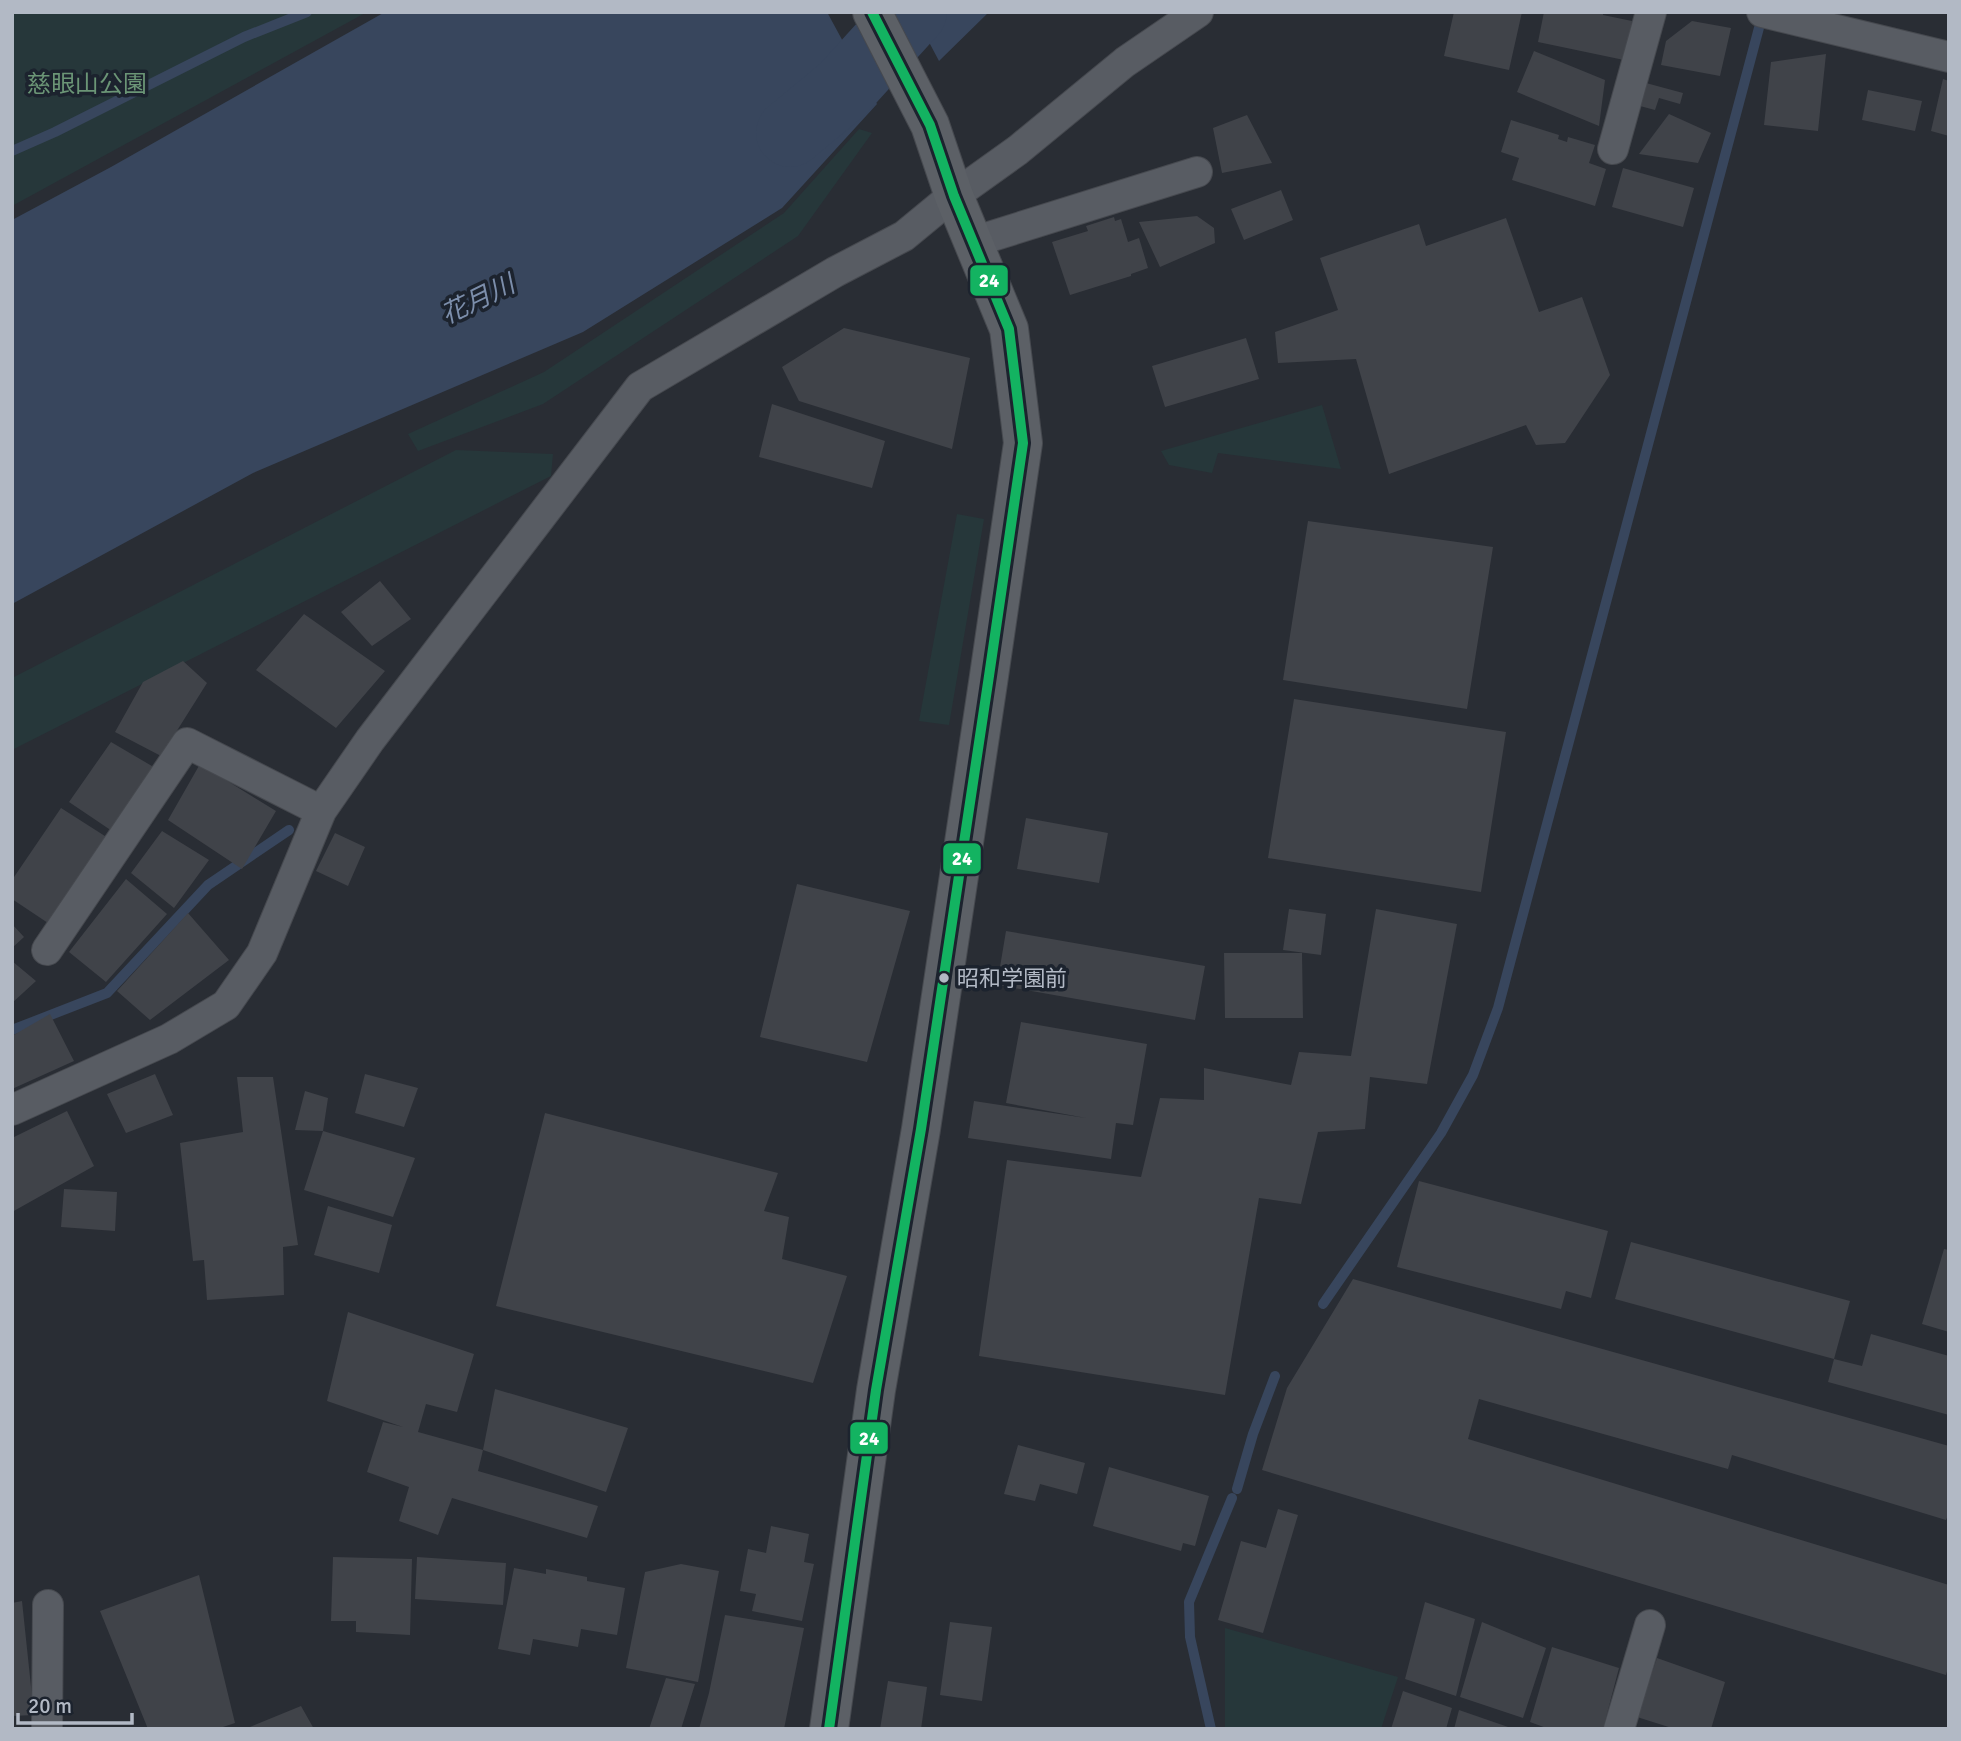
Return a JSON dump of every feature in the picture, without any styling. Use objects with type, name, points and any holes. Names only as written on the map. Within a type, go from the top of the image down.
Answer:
[{"type":"street","points":[[829,1729],[876,1390],[921,1129],[1023,443],[1009,328],[954,196],[930,125],[872,12]]},
{"type":"street","points":[[12,1110],[169,1039],[226,1005],[262,953],[321,811],[370,740],[640,387],[835,272],[899,239],[999,164],[1125,62],[1198,12]]},
{"type":"street","points":[[1613,149],[1651,12]]},
{"type":"street","points":[[1762,12],[1949,57]]},
{"type":"street","points":[[973,242],[1197,172]]},
{"type":"street","points":[[47,950],[187,743],[321,811]]},
{"type":"street","points":[[47,1729],[48,1605]]},
{"type":"street","points":[[1619,1729],[1650,1625]]},
{"type":"green space","name":"慈眼山公園","points":[[12,12],[367,12],[12,206]]},
{"type":"green space","points":[[859,129],[872,133],[798,236],[543,404],[418,451],[408,434],[544,372],[784,213]]},
{"type":"green space","points":[[1322,405],[1341,469],[1218,453],[1212,473],[1169,465],[1161,451]]},
{"type":"green space","points":[[456,450],[553,454],[551,476],[12,750],[12,678]]},
{"type":"green space","points":[[957,514],[984,519],[949,725],[919,721]]},
{"type":"green space","points":[[1225,1628],[1398,1677],[1381,1729],[1225,1729]]},
{"type":"water","points":[[385,12],[827,12],[877,104],[782,208],[583,332],[253,473],[12,604],[12,220]]},
{"type":"water","points":[[913,12],[989,12],[939,61]]},
{"type":"building","points":[[1454,12],[1522,12],[1509,70],[1444,56]]},
{"type":"building","points":[[1544,12],[1603,12],[1603,15],[1632,21],[1624,60],[1538,42]]},
{"type":"building","points":[[1692,21],[1731,28],[1720,76],[1661,65],[1666,41]]},
{"type":"building","points":[[1534,51],[1605,80],[1599,126],[1517,92]]},
{"type":"building","points":[[1826,54],[1818,131],[1764,125],[1771,62]]},
{"type":"building","points":[[1943,79],[1949,81],[1949,136],[1931,131]]},
{"type":"building","points":[[1646,83],[1683,93],[1680,104],[1659,98],[1655,110],[1640,106]]},
{"type":"building","points":[[1868,90],[1922,101],[1915,131],[1862,120]]},
{"type":"building","points":[[1669,114],[1711,133],[1698,163],[1639,154]]},
{"type":"building","points":[[1247,115],[1272,163],[1222,173],[1213,128]]},
{"type":"building","points":[[1511,120],[1559,135],[1558,139],[1567,142],[1568,137],[1595,145],[1589,163],[1606,169],[1595,206],[1512,180],[1519,158],[1501,152]]},
{"type":"building","points":[[1623,168],[1694,188],[1683,227],[1612,207]]},
{"type":"building","points":[[1281,190],[1293,220],[1244,240],[1231,209]]},
{"type":"building","points":[[1197,216],[1214,228],[1215,243],[1160,267],[1139,222]]},
{"type":"building","points":[[1114,217],[1115,221],[1121,219],[1128,242],[1139,238],[1148,268],[1070,295],[1052,242],[1088,231],[1086,226]]},
{"type":"building","points":[[1506,218],[1539,312],[1582,297],[1610,375],[1565,443],[1536,445],[1526,425],[1389,474],[1356,359],[1278,363],[1275,332],[1338,310],[1320,258],[1419,224],[1426,246]]},
{"type":"building","points":[[844,328],[970,358],[952,449],[799,401],[782,367]]},
{"type":"building","points":[[1246,338],[1259,379],[1165,407],[1152,366]]},
{"type":"building","points":[[772,404],[885,441],[872,488],[759,457]]},
{"type":"building","points":[[1308,521],[1493,547],[1467,709],[1283,680]]},
{"type":"building","points":[[380,581],[411,619],[372,646],[341,612]]},
{"type":"building","points":[[304,614],[385,671],[336,728],[256,670]]},
{"type":"building","points":[[183,661],[207,683],[161,756],[115,732],[143,682]]},
{"type":"building","points":[[1294,699],[1506,732],[1481,892],[1268,858]]},
{"type":"building","points":[[111,742],[157,769],[112,831],[69,802]]},
{"type":"building","points":[[200,764],[276,811],[242,869],[168,820]]},
{"type":"building","points":[[61,808],[108,838],[48,923],[12,899],[12,880]]},
{"type":"building","points":[[1026,818],[1108,833],[1099,883],[1017,869]]},
{"type":"building","points":[[162,831],[209,860],[174,908],[131,873]]},
{"type":"building","points":[[335,833],[365,847],[348,886],[316,871]]},
{"type":"building","points":[[126,879],[167,914],[106,982],[69,952]]},
{"type":"building","points":[[797,884],[910,911],[867,1062],[760,1037]]},
{"type":"building","points":[[1289,909],[1326,914],[1321,955],[1283,950]]},
{"type":"building","points":[[1376,909],[1457,924],[1427,1084],[1370,1077],[1365,1129],[1318,1132],[1301,1204],[1259,1198],[1225,1395],[979,1356],[1007,1160],[1141,1177],[1160,1098],[1204,1100],[1204,1068],[1291,1085],[1299,1052],[1351,1056]]},
{"type":"building","points":[[188,913],[229,960],[150,1020],[117,991]]},
{"type":"building","points":[[12,924],[24,937],[12,948]]},
{"type":"building","points":[[1006,931],[1205,966],[1195,1020],[997,985]]},
{"type":"building","points":[[1224,953],[1302,953],[1303,1018],[1225,1018]]},
{"type":"building","points":[[12,961],[36,981],[12,1003]]},
{"type":"building","points":[[50,1014],[74,1061],[12,1089],[12,1036]]},
{"type":"building","points":[[1021,1022],[1147,1044],[1133,1125],[1116,1123],[1111,1159],[968,1138],[974,1101],[1086,1118],[1006,1103]]},
{"type":"building","points":[[155,1074],[173,1115],[126,1133],[107,1094]]},
{"type":"building","points":[[365,1074],[418,1088],[404,1127],[355,1113]]},
{"type":"building","points":[[237,1077],[273,1077],[298,1245],[283,1247],[284,1295],[207,1300],[204,1260],[193,1261],[180,1143],[243,1132]]},
{"type":"building","points":[[305,1091],[328,1098],[323,1131],[295,1130]]},
{"type":"building","points":[[67,1111],[94,1166],[12,1212],[12,1138]]},
{"type":"building","points":[[545,1113],[778,1173],[764,1211],[789,1217],[782,1259],[847,1276],[813,1383],[496,1306]]},
{"type":"building","points":[[323,1131],[415,1158],[393,1217],[304,1190]]},
{"type":"building","points":[[1419,1181],[1608,1231],[1591,1298],[1566,1291],[1561,1309],[1397,1267]]},
{"type":"building","points":[[64,1189],[117,1192],[115,1231],[61,1227]]},
{"type":"building","points":[[328,1206],[392,1225],[379,1273],[314,1255]]},
{"type":"building","points":[[1631,1242],[1850,1301],[1834,1359],[1615,1299]]},
{"type":"building","points":[[1944,1249],[1949,1250],[1949,1332],[1922,1324]]},
{"type":"building","points":[[1353,1279],[1949,1446],[1949,1513],[1946,1520],[1732,1455],[1728,1469],[1479,1399],[1468,1439],[1949,1585],[1949,1664],[1946,1675],[1262,1470],[1287,1388]]},
{"type":"building","points":[[348,1312],[474,1354],[457,1412],[426,1404],[418,1432],[483,1450],[478,1471],[598,1506],[587,1538],[452,1498],[438,1535],[399,1521],[409,1487],[367,1472],[383,1422],[403,1427],[327,1401]]},
{"type":"building","points":[[1871,1334],[1949,1356],[1949,1415],[1828,1382],[1834,1359],[1862,1366]]},
{"type":"building","points":[[495,1389],[628,1428],[606,1492],[483,1450]]},
{"type":"building","points":[[1018,1445],[1085,1463],[1077,1494],[1040,1484],[1035,1501],[1004,1494]]},
{"type":"building","points":[[1109,1467],[1209,1496],[1195,1546],[1183,1543],[1181,1551],[1093,1526]]},
{"type":"building","points":[[1278,1509],[1298,1515],[1263,1633],[1218,1620],[1241,1541],[1266,1548]]},
{"type":"building","points":[[771,1526],[809,1534],[804,1562],[814,1564],[802,1621],[752,1611],[756,1594],[740,1591],[748,1549],[766,1553]]},
{"type":"building","points":[[333,1557],[412,1559],[410,1635],[356,1632],[356,1621],[331,1621]]},
{"type":"building","points":[[417,1557],[506,1563],[503,1605],[415,1599]]},
{"type":"building","points":[[681,1564],[719,1571],[698,1682],[626,1668],[645,1572]]},
{"type":"building","points":[[514,1568],[546,1574],[546,1569],[625,1588],[617,1635],[581,1629],[578,1647],[533,1639],[530,1655],[498,1649]]},
{"type":"building","points":[[199,1575],[235,1723],[217,1729],[148,1729],[100,1611]]},
{"type":"building","points":[[22,1601],[34,1715],[12,1716],[12,1603]]},
{"type":"building","points":[[1425,1602],[1475,1619],[1456,1696],[1405,1679]]},
{"type":"building","points":[[725,1615],[804,1628],[784,1729],[699,1729]]},
{"type":"building","points":[[950,1622],[992,1627],[982,1701],[940,1695]]},
{"type":"building","points":[[1482,1622],[1546,1648],[1523,1718],[1460,1697]]},
{"type":"building","points":[[1552,1647],[1619,1668],[1603,1729],[1549,1729],[1530,1722]]},
{"type":"building","points":[[1657,1658],[1725,1682],[1711,1729],[1675,1729],[1637,1717]]},
{"type":"building","points":[[666,1678],[695,1684],[681,1729],[649,1729]]},
{"type":"building","points":[[888,1681],[927,1687],[921,1729],[880,1729]]},
{"type":"building","points":[[1403,1691],[1452,1708],[1446,1729],[1391,1729]]},
{"type":"building","points":[[301,1706],[314,1729],[245,1729]]},
{"type":"building","points":[[1459,1710],[1511,1728],[1511,1729],[1454,1729]]},
{"type":"waterway","points":[[12,151],[244,37],[307,12]]},
{"type":"waterway","name":"花月川","points":[[790,133],[843,89],[913,12]]},
{"type":"waterway","points":[[1323,1304],[1441,1133],[1473,1075],[1498,1008],[1760,24]]},
{"type":"waterway","points":[[12,1030],[107,993],[208,885],[289,830]]},
{"type":"waterway","points":[[1237,1489],[1253,1434],[1275,1376]]},
{"type":"waterway","points":[[1211,1729],[1190,1637],[1189,1602],[1232,1498]]},
{"type":"transit line","name":"24","points":[[829,1729],[876,1390],[921,1129],[1023,443],[1009,329],[954,196],[930,125],[872,12]]},
{"type":"place","name":"昭和学園前","points":[[944,978]]}]
